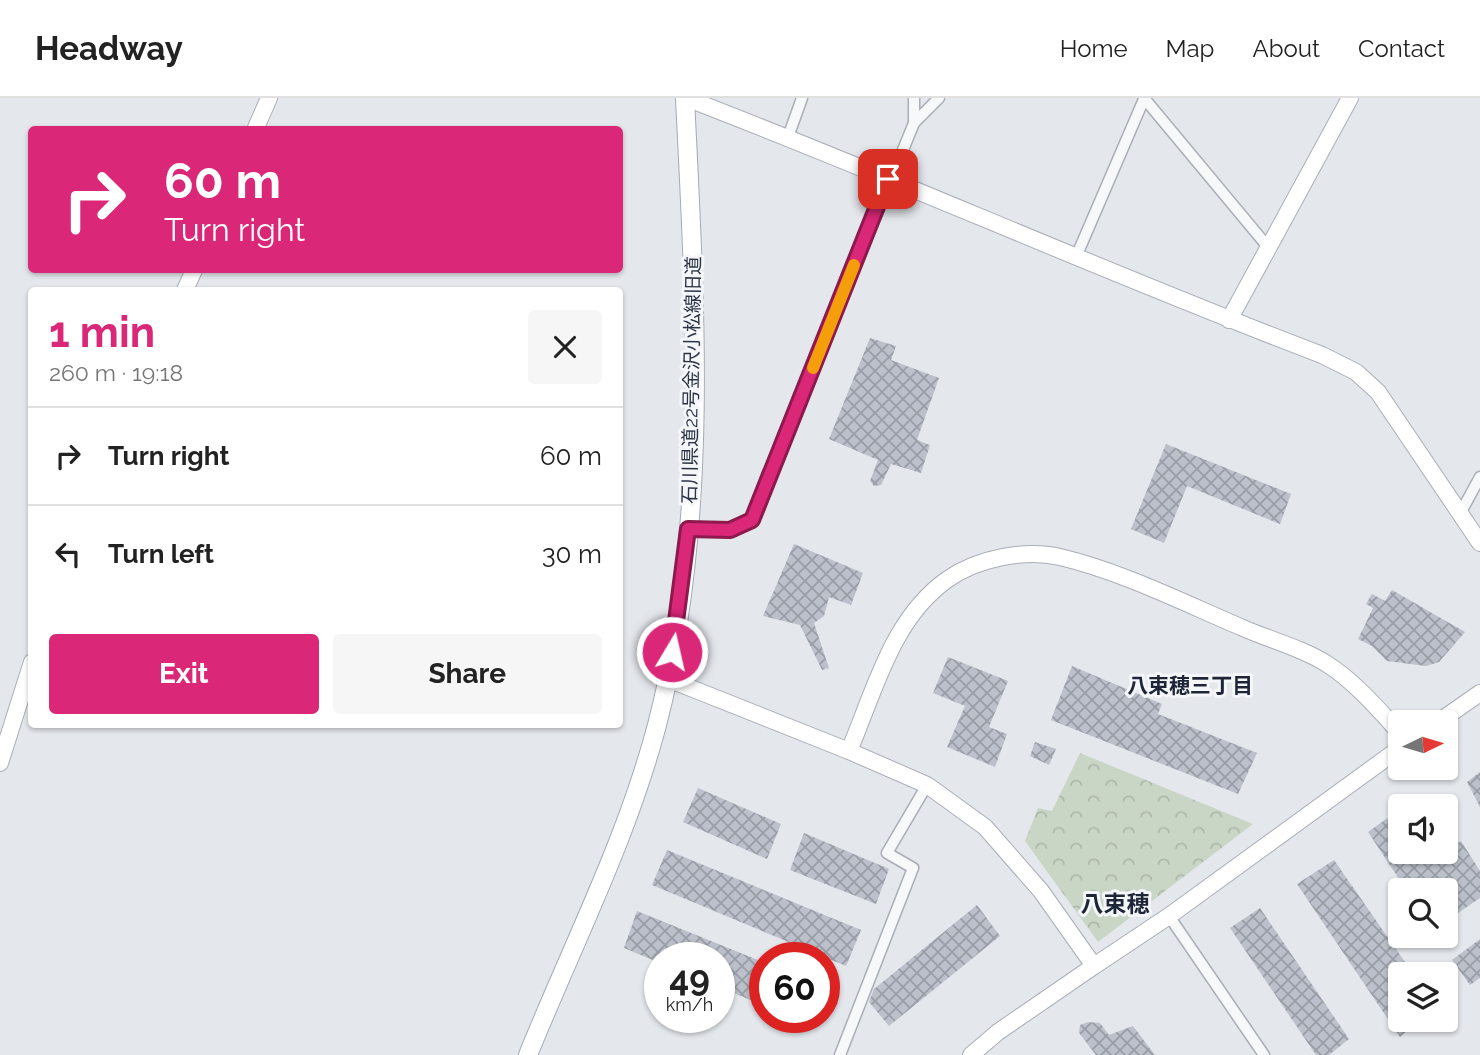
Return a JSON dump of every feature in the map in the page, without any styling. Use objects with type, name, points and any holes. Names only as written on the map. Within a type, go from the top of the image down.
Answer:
[{"type":"main road","name":"石川県道22号金沢小松線旧道","points":[[528,1055],[630,808],[668,679],[693,481],[694,300],[685,98]]},
{"type":"street","points":[[257,126],[269,98]]},
{"type":"street","points":[[685,98],[788,137],[1229,320],[1322,355],[1356,372],[1378,392],[1480,543]]},
{"type":"street","points":[[788,137],[802,98]]},
{"type":"street","points":[[914,98],[914,122]]},
{"type":"street","points":[[688,529],[730,530],[752,520],[888,179],[914,122],[939,98]]},
{"type":"street","points":[[1076,257],[1144,98],[1268,247]]},
{"type":"street","points":[[1229,320],[1350,98]]},
{"type":"street","points":[[1461,512],[1480,477]]},
{"type":"street","points":[[849,751],[901,628],[928,596],[950,578],[978,564],[1009,556],[1059,557],[1115,575],[1326,663],[1369,699],[1388,720]]},
{"type":"street","points":[[0,763],[28,675]]},
{"type":"street","points":[[668,679],[927,785],[985,827],[1041,891],[1094,966]]},
{"type":"street","points":[[1456,710],[1480,693]]},
{"type":"street","points":[[971,1055],[998,1032],[1170,916],[1388,757]]},
{"type":"street","points":[[840,1055],[913,868],[887,853],[927,785]]},
{"type":"street","points":[[1170,916],[1264,1055]]},
{"type":"green space","points":[[1080,753],[1253,824],[1098,942],[1025,841],[1038,808],[1052,811]]},
{"type":"building","points":[[870,338],[896,346],[891,360],[939,378],[917,440],[930,445],[921,473],[891,464],[881,485],[874,486],[870,481],[878,460],[829,439]]},
{"type":"building","points":[[1166,444],[1291,494],[1280,524],[1187,486],[1164,543],[1131,529]]},
{"type":"building","points":[[794,544],[863,573],[851,605],[829,597],[824,616],[814,623],[829,668],[822,670],[800,625],[763,616]]},
{"type":"building","points":[[1392,590],[1465,632],[1439,662],[1426,666],[1387,661],[1372,646],[1358,639],[1373,608],[1366,604],[1372,594],[1385,601]]},
{"type":"building","points":[[948,657],[1008,681],[989,727],[1007,734],[995,767],[947,747],[965,706],[933,693]]},
{"type":"building","points":[[1072,666],[1162,704],[1158,714],[1257,753],[1238,794],[1051,720]]},
{"type":"building","points":[[1035,742],[1056,749],[1049,765],[1030,756]]},
{"type":"building","points":[[1480,772],[1480,807],[1467,782]]},
{"type":"building","points":[[698,788],[781,824],[767,859],[683,822]]},
{"type":"building","points":[[1388,818],[1388,862],[1368,832]]},
{"type":"building","points":[[804,833],[889,869],[876,904],[790,870]]},
{"type":"building","points":[[1461,841],[1480,871],[1480,898],[1458,913],[1458,878],[1398,878],[1389,864],[1458,864],[1458,843]]},
{"type":"building","points":[[667,850],[861,930],[846,966],[840,963],[840,942],[789,942],[652,885]]},
{"type":"building","points":[[1334,860],[1388,938],[1388,948],[1395,948],[1405,962],[1388,962],[1388,1019],[1297,884]]},
{"type":"building","points":[[977,905],[1000,936],[889,1026],[869,1002],[874,989]]},
{"type":"building","points":[[1260,908],[1349,1039],[1329,1055],[1316,1055],[1230,928]]},
{"type":"building","points":[[637,911],[713,942],[644,942],[644,956],[624,948]]},
{"type":"building","points":[[1480,939],[1480,978],[1470,985],[1458,968],[1458,962],[1452,960]]},
{"type":"building","points":[[735,951],[749,956],[749,999],[735,994]]},
{"type":"building","points":[[1088,1022],[1100,1023],[1109,1035],[1133,1026],[1155,1055],[1096,1055],[1079,1033],[1080,1025]]},
{"type":"slow traffic","points":[[813,368],[854,265]]},
{"type":"district","name":"八束穂三丁目","points":[[1190,686]]},
{"type":"district","name":"八束穂","points":[[1115,904]]},
{"type":"route","points":[[672,652],[688,529],[730,530],[752,520],[888,179]]}]
